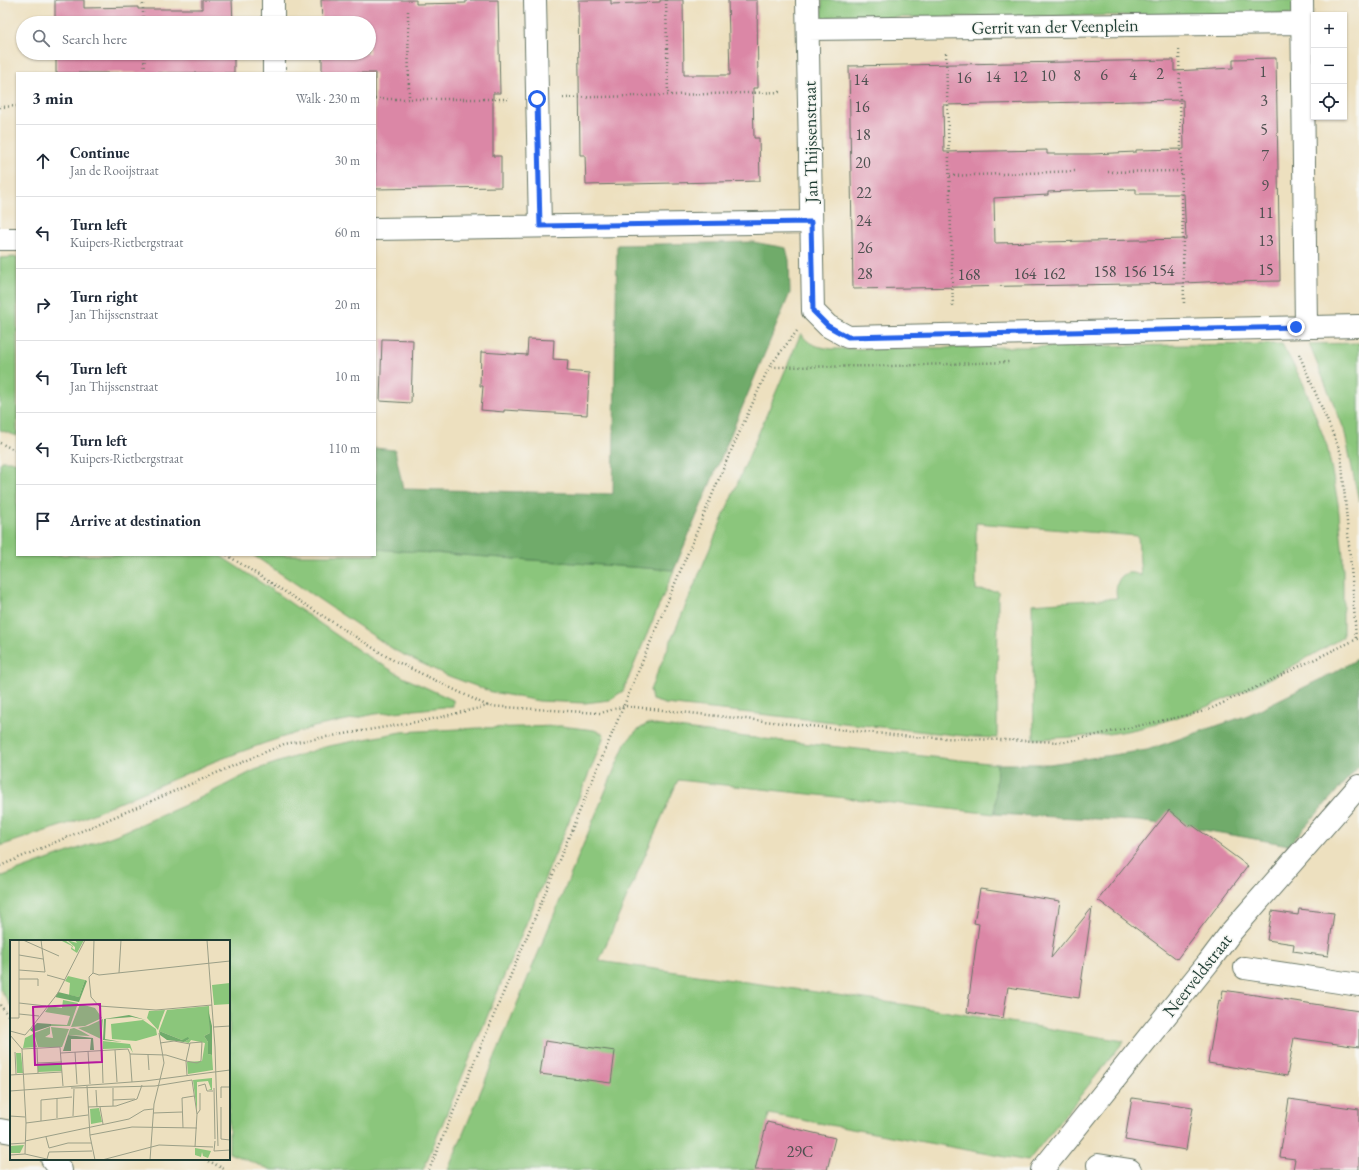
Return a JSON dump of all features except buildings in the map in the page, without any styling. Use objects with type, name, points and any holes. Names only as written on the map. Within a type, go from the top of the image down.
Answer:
[{"type":"street","points":[[273,0],[273,16]]},
{"type":"street","points":[[535,0],[540,226]]},
{"type":"street","name":"Jan Thijssenstraat","points":[[808,0],[813,311],[828,326],[848,337],[1359,326]]},
{"type":"street","points":[[1301,327],[1302,0]]},
{"type":"street","name":"Gerrit van der Veenplein","points":[[808,29],[1302,23]]},
{"type":"street","points":[[274,60],[274,72]]},
{"type":"street","points":[[376,229],[811,222]]},
{"type":"street","points":[[0,239],[16,239]]},
{"type":"street","name":"Neerveldstraat","points":[[1042,1170],[1232,931],[1359,786]]},
{"type":"street","points":[[1245,968],[1359,985]]},
{"type":"street","points":[[0,1130],[10,1132]]},
{"type":"street","points":[[53,1160],[61,1170]]},
{"type":"street","points":[[1098,1164],[1130,1170]]},
{"type":"path","points":[[143,0],[143,16]]},
{"type":"path","points":[[666,0],[668,95]]},
{"type":"path","points":[[408,11],[409,98]]},
{"type":"path","points":[[1178,24],[1185,329]]},
{"type":"path","points":[[946,28],[954,335]]},
{"type":"path","points":[[144,60],[145,72]]},
{"type":"path","points":[[376,99],[537,99],[809,92]]},
{"type":"path","points":[[0,107],[16,106]]},
{"type":"path","points":[[950,176],[1077,171]]},
{"type":"path","points":[[1108,172],[1182,171]]},
{"type":"path","points":[[0,866],[284,744],[428,720],[488,706],[600,713],[625,706],[912,737],[1064,742],[1206,710],[1357,639],[1341,453],[1299,355],[1297,343],[1301,327]]},
{"type":"path","points":[[429,1170],[625,706],[726,462],[769,367]]},
{"type":"path","points":[[0,443],[16,451]]},
{"type":"path","points":[[229,556],[389,658],[488,706]]},
{"type":"path","points":[[0,1005],[10,1018]]},
{"type":"path","points":[[207,1160],[226,1170]]},
{"type":"green space","points":[[822,0],[1295,0],[1295,14],[822,18]]},
{"type":"green space","points":[[753,242],[786,248],[789,260],[790,293],[674,570],[376,549],[376,448],[395,450],[403,489],[613,494],[617,245]]},
{"type":"green space","points":[[16,257],[16,436],[0,430],[0,258]]},
{"type":"green space","points":[[801,333],[807,341],[832,349],[1282,344],[1303,383],[1327,446],[1338,503],[1343,557],[1343,637],[1257,685],[1212,705],[1189,713],[1123,732],[1034,739],[1032,604],[1117,598],[1117,586],[1121,577],[1130,573],[1135,573],[1141,576],[1138,536],[976,523],[976,590],[998,591],[997,738],[974,737],[665,704],[652,700],[650,690]]},
{"type":"green space","points":[[1359,343],[1359,502],[1344,429],[1309,344]]},
{"type":"green space","points":[[2,461],[16,463],[16,556],[221,556],[361,652],[403,677],[453,700],[453,706],[375,714],[314,727],[213,762],[79,820],[0,846],[0,464]]},
{"type":"green space","points":[[376,549],[674,570],[623,691],[609,700],[585,703],[539,701],[492,692],[446,675],[396,651],[254,556],[376,556]]},
{"type":"green space","points":[[1359,658],[1359,766],[1289,845],[1198,829],[1138,821],[995,814],[997,764],[1049,764],[1147,750],[1248,715],[1335,672]]},
{"type":"green space","points":[[647,724],[746,737],[997,764],[995,814],[678,780],[599,961],[907,1005],[1124,1041],[1028,1161],[769,1114],[760,1170],[448,1170],[625,744],[635,732]]},
{"type":"green space","points":[[561,726],[594,730],[604,734],[602,742],[423,1170],[272,1170],[230,1153],[230,940],[10,940],[10,1004],[0,989],[0,877],[121,833],[192,802],[255,770],[324,747],[401,732]]},
{"type":"route","points":[[537,99],[540,226],[811,222],[813,311],[828,326],[848,337],[1296,327]]}]
